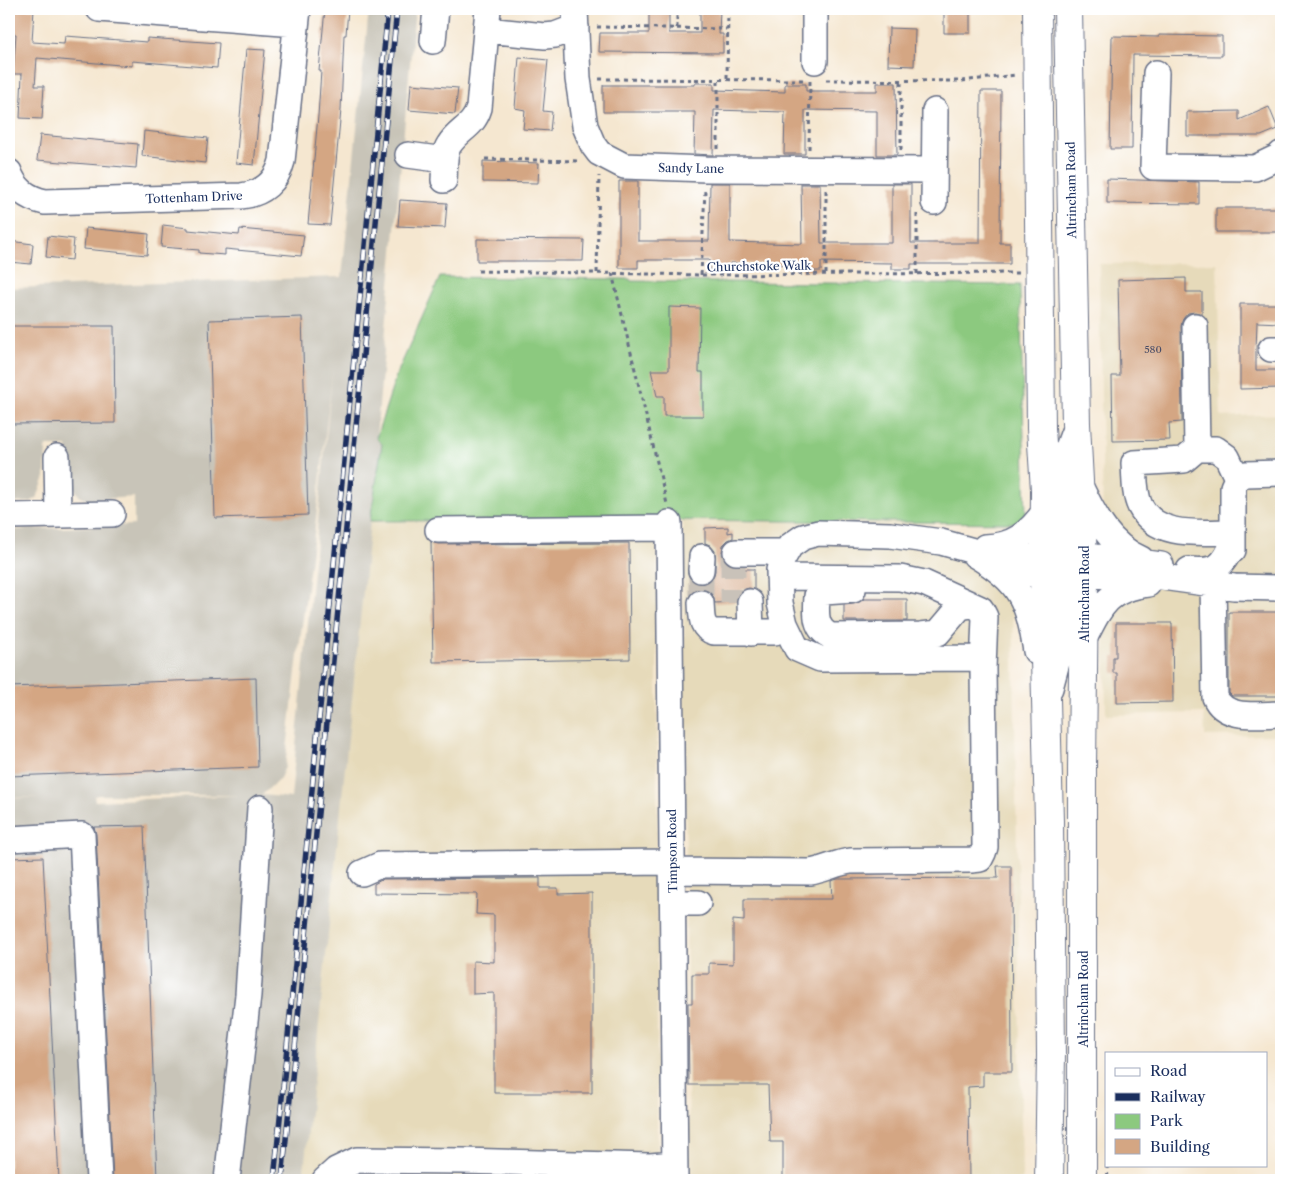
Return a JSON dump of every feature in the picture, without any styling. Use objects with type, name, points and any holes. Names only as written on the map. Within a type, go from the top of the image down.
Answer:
[{"type":"highway","name":"Altrincham Road","points":[[1037,9],[1041,428],[1044,511],[1064,567],[1084,639],[1082,768],[1082,1180]]},
{"type":"highway","name":"Altrincham Road","points":[[1048,1180],[1051,1046],[1049,795],[1046,700],[1064,567],[1081,488],[1076,424],[1068,9]]},
{"type":"street","points":[[99,9],[297,16]]},
{"type":"street","points":[[433,42],[436,9]]},
{"type":"street","points":[[812,71],[815,9]]},
{"type":"street","name":"Tottenham Drive","points":[[9,172],[15,185],[20,190],[31,198],[45,202],[242,196],[266,188],[276,176],[282,161],[297,16]]},
{"type":"street","points":[[414,156],[445,170],[449,144],[476,116],[480,99],[487,19],[545,36],[555,35],[576,18]]},
{"type":"street","name":"Sandy Lane","points":[[576,18],[578,79],[584,126],[588,137],[600,153],[624,166],[712,169],[934,170]]},
{"type":"street","points":[[1156,73],[1153,167],[1255,168],[1281,154]]},
{"type":"street","points":[[925,205],[934,170],[935,111]]},
{"type":"street","points":[[1195,326],[1197,450]]},
{"type":"street","points":[[1064,567],[1063,489],[1065,456],[1076,424]]},
{"type":"street","points":[[1233,538],[1166,528],[1149,519],[1140,505],[1135,485],[1134,463],[1184,460],[1197,450],[1216,449],[1227,456],[1237,478]]},
{"type":"street","points":[[57,457],[58,515]]},
{"type":"street","points":[[1084,639],[1103,605],[1118,592],[1132,586],[1197,578],[1218,567],[1227,557],[1233,538],[1233,488],[1237,478],[1246,474],[1281,473]]},
{"type":"street","points":[[1081,488],[1092,510],[1114,542],[1128,553],[1197,578]]},
{"type":"street","points":[[962,548],[1002,545],[1020,537],[1030,529],[1044,511]]},
{"type":"street","points":[[9,516],[112,514]]},
{"type":"street","points":[[438,530],[669,525]]},
{"type":"street","name":"Timpson Road","points":[[661,1172],[673,903],[669,525]]},
{"type":"street","points":[[752,631],[780,603],[782,560],[786,552],[803,537],[818,533],[906,536],[940,542],[995,557],[1024,572],[1064,567],[1103,557],[1197,578],[1281,588]]},
{"type":"street","points":[[1197,578],[1233,538]]},
{"type":"street","points":[[962,548],[994,566],[1012,583],[1020,594],[1032,625],[1046,700]]},
{"type":"street","points":[[745,558],[786,552]]},
{"type":"street","points":[[362,873],[380,865],[672,867],[739,871],[810,872],[820,871],[851,861],[977,860],[982,856],[984,850],[984,617],[980,609],[924,583],[900,578],[780,577]]},
{"type":"street","points":[[882,578],[869,588],[824,592],[817,596],[817,622],[821,630],[831,636],[921,635],[938,633],[960,607],[970,605]]},
{"type":"street","points":[[1197,578],[1215,697],[1218,703],[1228,712],[1281,714]]},
{"type":"street","points":[[752,631],[725,602],[703,623],[708,630],[752,631],[820,659],[983,658]]},
{"type":"street","points":[[227,1180],[248,995],[260,808]]},
{"type":"street","points":[[9,839],[82,836],[99,1180]]},
{"type":"street","points":[[673,903],[698,903]]},
{"type":"street","points":[[325,1180],[336,1170],[357,1160],[462,1160],[661,1172]]},
{"type":"path","points":[[677,9],[677,28]]},
{"type":"path","points":[[727,78],[728,9]]},
{"type":"path","points":[[576,18],[677,28],[728,28]]},
{"type":"path","points":[[812,71],[817,169],[826,274]]},
{"type":"path","points":[[701,276],[712,169],[718,79]]},
{"type":"path","points":[[900,170],[901,81]]},
{"type":"path","points":[[485,159],[588,161],[600,153]]},
{"type":"path","points":[[597,273],[600,153]]},
{"type":"path","points":[[917,274],[925,205]]},
{"type":"path","name":"Churchstoke Walk","points":[[478,270],[701,276],[1040,272]]},
{"type":"path","points":[[612,273],[668,507],[669,525]]},
{"type":"path","points":[[1107,1166],[1108,1180]]},
{"type":"shaded area","points":[[369,9],[415,9],[376,438],[382,444],[372,503],[303,1180],[9,1180],[9,799],[39,797],[9,798],[9,530],[134,525],[134,497],[88,500],[80,497],[70,481],[67,446],[46,446],[45,477],[37,498],[30,502],[9,503],[9,288],[342,277]],"holes":[[[333,366],[291,798],[262,795],[280,778],[285,767]],[[98,795],[242,795],[95,801],[94,796]]]},
{"type":"shaded area","points":[[1217,263],[1221,417],[1281,414],[1281,735],[1205,736],[1204,713],[1106,715],[1099,264]]},
{"type":"shaded area","points":[[657,520],[657,1125],[659,1180],[302,1180],[370,521]]},
{"type":"shaded area","points":[[683,520],[910,522],[990,542],[1012,536],[1022,1180],[690,1180]]},
{"type":"green space","points":[[440,277],[1020,285],[1026,518],[1023,523],[657,520],[370,521],[382,444],[376,438],[396,376]]},
{"type":"building","points":[[12,9],[34,9],[32,42],[64,44],[65,36],[147,42],[147,38],[219,43],[217,68],[132,61],[132,66],[37,58],[35,86],[44,86],[42,119],[20,118],[22,74],[13,74],[16,34],[10,34]]},
{"type":"building","points":[[325,9],[348,9],[346,35],[344,35],[341,110],[330,225],[308,224]]},
{"type":"building","points":[[649,9],[669,9],[669,33],[700,33],[700,9],[720,9],[719,34],[723,34],[723,53],[599,52],[600,33],[649,33]]},
{"type":"building","points":[[944,9],[970,9],[970,33],[944,33]]},
{"type":"building","points":[[889,28],[915,29],[914,66],[888,65]]},
{"type":"building","points":[[1159,35],[1222,36],[1222,56],[1133,55],[1132,149],[1110,149],[1112,36],[1159,37]]},
{"type":"building","points":[[246,49],[265,50],[254,165],[236,163]]},
{"type":"building","points":[[519,57],[548,60],[543,111],[552,112],[550,131],[523,129],[525,110],[515,108]]},
{"type":"building","points":[[695,83],[714,83],[714,90],[785,92],[785,84],[806,84],[806,91],[877,91],[877,83],[896,83],[897,155],[877,155],[877,111],[805,110],[805,154],[784,154],[785,112],[714,110],[713,155],[694,154],[695,112],[603,112],[603,85],[695,85]]},
{"type":"building","points":[[411,84],[458,88],[455,114],[409,110]]},
{"type":"building","points":[[981,91],[1001,91],[1000,243],[1010,243],[1010,264],[911,264],[911,269],[892,269],[892,263],[821,262],[821,271],[802,271],[802,265],[730,263],[730,270],[709,270],[709,260],[638,260],[638,268],[619,268],[619,181],[638,181],[638,241],[709,241],[710,183],[730,183],[730,242],[802,244],[801,184],[820,184],[821,243],[892,243],[892,184],[911,184],[911,243],[980,243]]},
{"type":"building","points":[[1269,107],[1278,129],[1261,136],[1187,136],[1187,112],[1239,111],[1239,120]]},
{"type":"building","points":[[144,131],[208,138],[205,163],[142,156]]},
{"type":"building","points":[[40,135],[138,144],[136,168],[37,160]]},
{"type":"building","points":[[483,161],[539,163],[538,183],[483,182]]},
{"type":"building","points":[[1107,179],[1199,182],[1199,204],[1107,203]]},
{"type":"building","points":[[400,200],[447,203],[445,228],[398,226]]},
{"type":"building","points":[[1216,208],[1281,208],[1281,232],[1216,232]]},
{"type":"building","points":[[163,225],[188,228],[188,230],[239,235],[240,229],[304,235],[301,256],[225,249],[225,255],[199,253],[199,250],[161,247]]},
{"type":"building","points":[[86,228],[149,234],[147,255],[84,249]]},
{"type":"building","points":[[48,236],[74,239],[72,260],[46,257]]},
{"type":"building","points":[[477,239],[584,240],[583,261],[477,261]]},
{"type":"building","points":[[9,241],[33,244],[31,264],[9,262]]},
{"type":"building","points":[[1186,278],[1186,292],[1202,292],[1202,314],[1188,313],[1183,319],[1181,326],[1182,422],[1169,423],[1170,440],[1113,441],[1112,376],[1120,376],[1118,280]]},
{"type":"building","points":[[1240,304],[1281,304],[1281,323],[1257,322],[1256,370],[1281,370],[1281,388],[1240,389]]},
{"type":"building","points":[[669,307],[700,308],[699,372],[703,372],[703,416],[664,416],[664,396],[657,396],[651,370],[669,370]]},
{"type":"building","points":[[302,317],[308,515],[215,518],[209,320]]},
{"type":"building","points":[[9,326],[114,326],[115,423],[9,424]]},
{"type":"building","points":[[728,527],[728,533],[733,532],[733,538],[723,545],[723,559],[728,564],[736,566],[736,569],[754,569],[754,589],[742,590],[737,596],[736,602],[715,603],[713,596],[708,590],[699,589],[698,584],[708,583],[713,578],[715,571],[715,551],[710,545],[705,543],[705,528]]},
{"type":"building","points":[[431,542],[438,544],[629,543],[630,659],[433,662]]},
{"type":"building","points":[[864,599],[907,599],[907,621],[844,621],[844,605],[854,604]]},
{"type":"building","points":[[1229,612],[1281,612],[1281,696],[1232,696],[1229,693]]},
{"type":"building","points":[[1116,623],[1172,623],[1173,702],[1117,703],[1117,673],[1113,673],[1113,657],[1116,657]]},
{"type":"building","points":[[256,678],[258,767],[9,776],[9,687]]},
{"type":"building","points":[[144,826],[157,1180],[113,1180],[96,834],[94,827]]},
{"type":"building","points":[[43,857],[59,1180],[9,1180],[9,858]]},
{"type":"building","points":[[997,866],[1011,866],[1012,1072],[983,1072],[983,1086],[968,1087],[969,1180],[783,1180],[783,1142],[770,1142],[768,1085],[689,1085],[688,1003],[692,1003],[692,974],[709,974],[709,963],[733,964],[733,920],[744,921],[744,899],[832,899],[831,881],[838,879],[998,878]]},
{"type":"building","points":[[540,878],[540,888],[558,888],[558,894],[592,893],[592,1093],[494,1093],[494,993],[473,994],[473,961],[494,962],[494,915],[476,914],[477,894],[374,893],[374,884],[383,879]]},
{"type":"tunnel","points":[[733,552],[733,603]]},
{"type":"tunnel","points":[[701,570],[701,603]]},
{"type":"railway","points":[[274,1180],[388,9]]},
{"type":"railway","points":[[282,1180],[397,9]]}]
